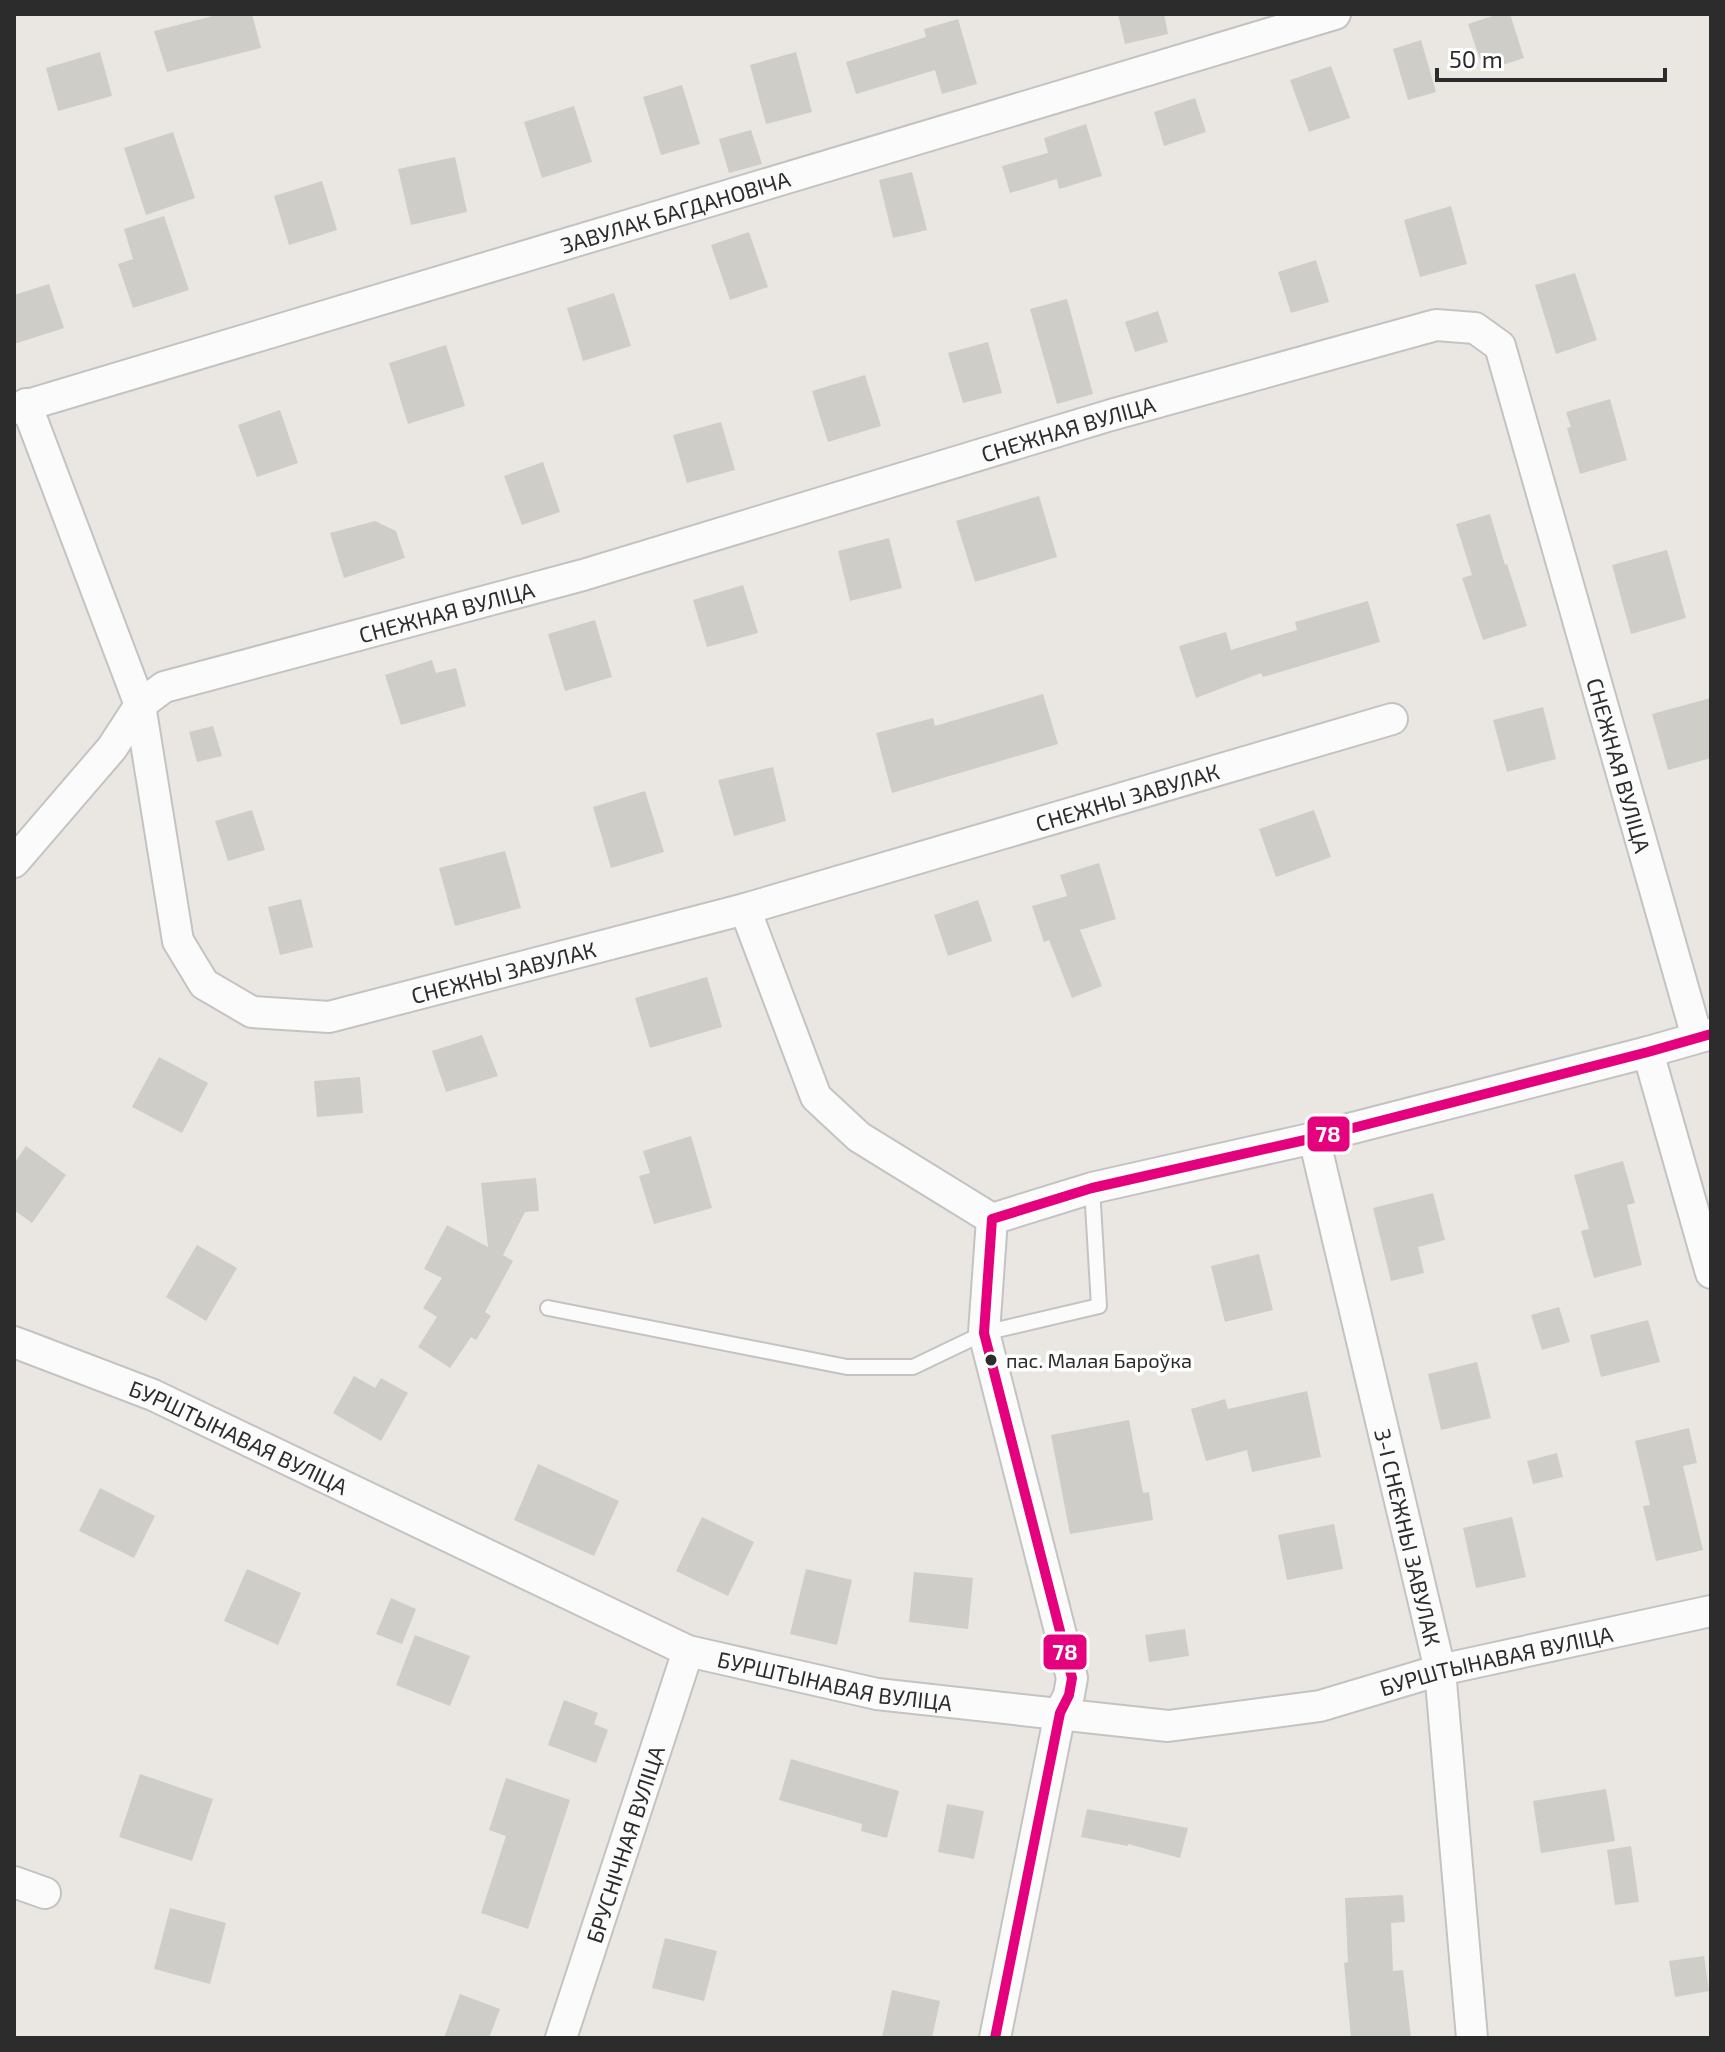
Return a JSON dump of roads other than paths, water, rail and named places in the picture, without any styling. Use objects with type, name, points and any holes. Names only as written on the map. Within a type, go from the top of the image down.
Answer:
[{"type":"street","name":"ЗАВУЛАК БАГДАНОВІЧА","points":[[20,406],[1335,14]]},
{"type":"street","name":"СНЕЖНАЯ ВУЛІЦА","points":[[14,862],[112,748],[140,705],[164,687],[583,575],[1125,411],[1436,325],[1475,328],[1500,346],[1704,1036]]},
{"type":"street","name":"СНЕЖНЫ ЗАВУЛАК","points":[[20,406],[140,705],[178,941],[204,984],[252,1012],[329,1017],[745,909],[1392,719]]},
{"type":"street","points":[[745,909],[816,1097],[859,1137],[992,1219],[1092,1188],[1314,1138],[1704,1036]]},
{"type":"street","points":[[1648,1052],[1711,1273]]},
{"type":"street","name":"3-І СНЕЖНЫ ЗАВУЛАК","points":[[1314,1138],[1440,1670],[1472,2038]]},
{"type":"street","points":[[992,1219],[984,1333],[1072,1678],[1069,1695],[1060,1713],[995,2038]]},
{"type":"street","name":"БУРШТЫНАВАЯ ВУЛІЦА","points":[[14,1342],[153,1395],[688,1651],[877,1694],[1168,1726],[1320,1706],[1440,1670],[1711,1611]]},
{"type":"street","name":"БРУСНІЧНАЯ ВУЛІЦА","points":[[561,2038],[688,1651]]},
{"type":"street","points":[[14,1882],[45,1893]]},
{"type":"lane","points":[[548,1308],[847,1367],[913,1367],[984,1333],[1099,1306],[1092,1188]]},
{"type":"place","name":"пас. Малая Бароўка","points":[[991,1360]]}]
